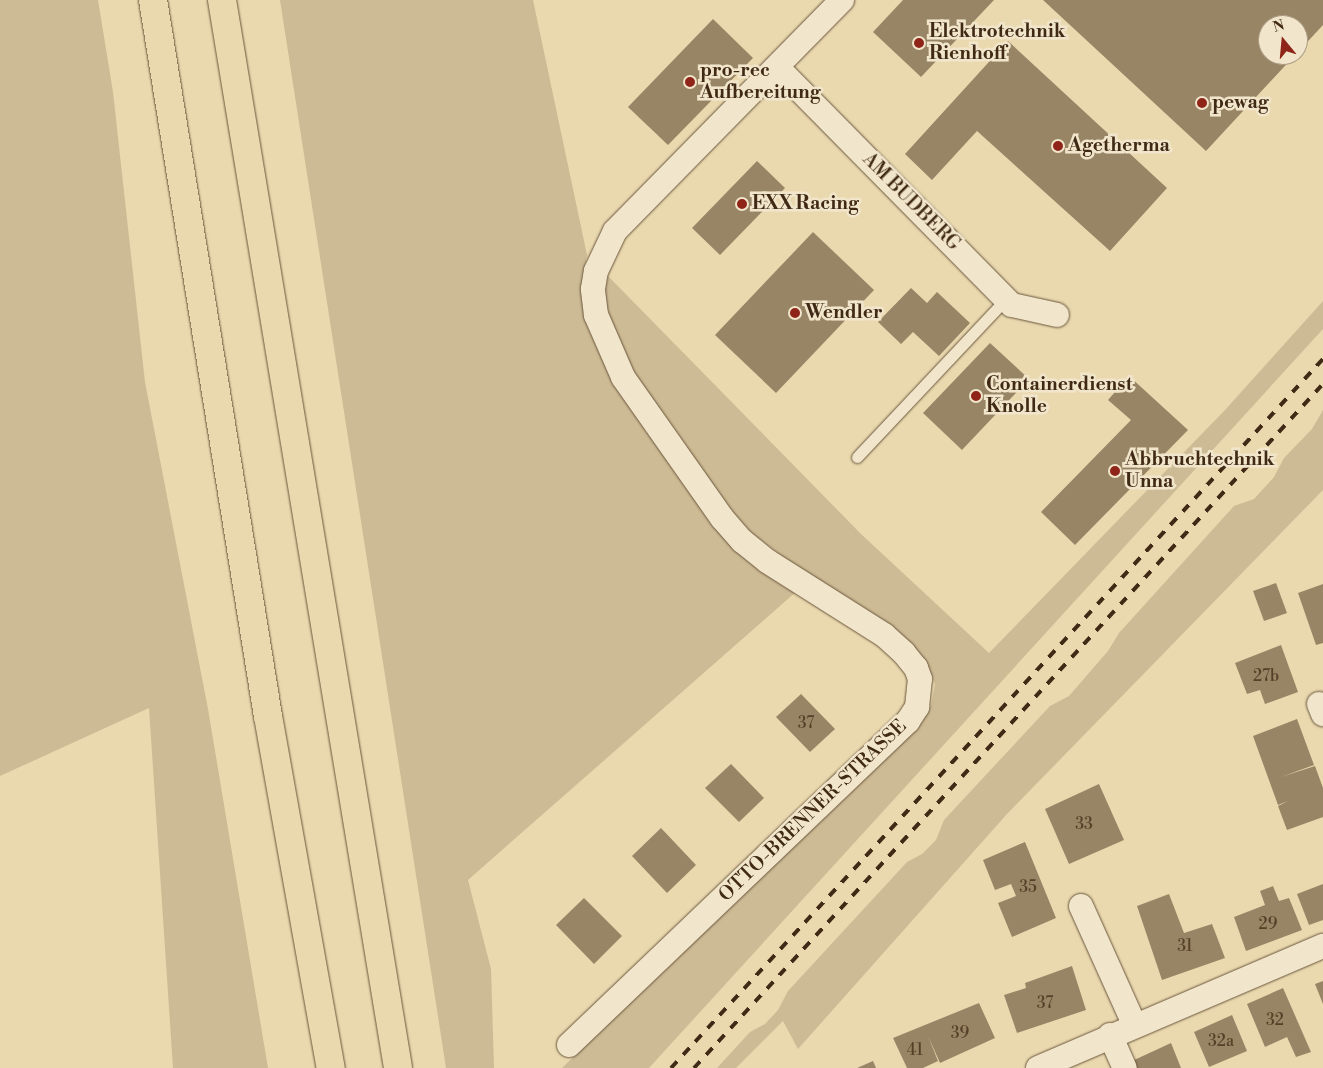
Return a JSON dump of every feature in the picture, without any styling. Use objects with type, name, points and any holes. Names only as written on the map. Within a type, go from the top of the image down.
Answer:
[{"type":"highway","points":[[153,0],[268,716],[331,1068]]},
{"type":"highway","points":[[222,0],[398,1068]]},
{"type":"street","name":"OTTO-BRENNER-STRASSE","points":[[569,1045],[908,721],[917,707],[921,692],[916,668],[904,653],[884,636],[767,561],[742,541],[722,518],[623,377],[596,315],[596,271],[615,231],[842,0]]},
{"type":"street","name":"AM BUDBERG","points":[[777,67],[1012,305],[1056,315]]},
{"type":"street","points":[[1081,906],[1134,1024]]},
{"type":"street","points":[[1038,1068],[1134,1024],[1323,946]]},
{"type":"street","points":[[1110,1035],[1125,1068]]},
{"type":"lane","points":[[858,457],[1006,299]]},
{"type":"shaded area","points":[[0,0],[98,0],[113,92],[145,382],[208,709],[268,1068],[173,1068],[149,708],[0,776]]},
{"type":"shaded area","points":[[280,0],[533,0],[587,255],[582,284],[587,317],[618,381],[797,591],[468,880],[491,969],[494,1068],[446,1068]]},
{"type":"shaded area","points":[[608,276],[861,534],[989,653],[1225,410],[1323,301],[1323,329],[649,1068],[562,1068],[881,759],[931,706],[935,684],[926,662],[736,522],[632,375],[614,341],[603,295]]},
{"type":"shaded area","points":[[1323,410],[1323,490],[1007,814],[798,1049],[783,1021],[736,1068],[717,1068],[750,1032],[765,1024],[778,1010],[788,991],[907,862],[922,854],[936,840],[944,820],[1050,706],[1069,696],[1108,651],[1119,633],[1234,506],[1254,499],[1274,477],[1284,458],[1312,429]]},
{"type":"building","name":"Elektrotechnik Rienhoff","points":[[903,0],[994,0],[921,77],[873,32]]},
{"type":"building","name":"pewag","points":[[1043,0],[1323,0],[1323,25],[1308,41],[1308,15],[1258,15],[1258,65],[1286,65],[1206,151]]},
{"type":"building","name":"pro-rec Aufbereitung","points":[[713,19],[753,58],[668,145],[628,107]]},
{"type":"building","name":"Agetherma","points":[[1008,41],[1167,188],[1110,251],[977,131],[932,180],[905,154]]},
{"type":"building","name":"EXX Racing","points":[[757,161],[785,188],[720,255],[692,228]]},
{"type":"building","name":"Wendler","points":[[813,232],[874,290],[776,393],[715,335]]},
{"type":"building","points":[[911,288],[927,303],[937,292],[970,323],[939,356],[913,332],[901,344],[878,322]]},
{"type":"building","name":"Containerdienst Knolle","points":[[990,343],[1029,379],[962,450],[923,413]]},
{"type":"building","name":"Abbruchtechnik Unna","points":[[1129,376],[1188,430],[1075,545],[1041,512],[1131,420],[1108,400]]},
{"type":"building","points":[[1276,583],[1287,613],[1264,621],[1253,591]]},
{"type":"building","points":[[1323,584],[1323,643],[1316,645],[1298,593]]},
{"type":"building","points":[[1281,645],[1298,692],[1265,704],[1260,690],[1247,694],[1235,663]]},
{"type":"building","points":[[801,694],[835,729],[810,752],[776,717]]},
{"type":"building","points":[[1297,719],[1314,765],[1281,777],[1315,766],[1323,788],[1323,817],[1287,830],[1278,806],[1288,801],[1278,805],[1253,736]]},
{"type":"building","points":[[731,764],[764,798],[739,822],[705,788]]},
{"type":"building","points":[[1099,784],[1124,840],[1069,864],[1045,809]]},
{"type":"building","points":[[661,828],[696,865],[667,893],[632,856]]},
{"type":"building","points":[[1025,842],[1056,918],[1012,937],[998,903],[1016,896],[1011,884],[995,890],[983,860]]},
{"type":"building","points":[[1323,884],[1323,920],[1309,925],[1297,894]]},
{"type":"building","points":[[1273,886],[1279,901],[1289,898],[1302,930],[1246,951],[1234,917],[1265,905],[1260,891]]},
{"type":"building","points":[[1169,894],[1184,933],[1212,924],[1225,958],[1162,980],[1137,906]]},
{"type":"building","points":[[584,898],[622,936],[594,964],[556,925]]},
{"type":"building","points":[[1072,966],[1086,1010],[1017,1033],[1004,995],[1026,988],[1025,983]]},
{"type":"building","points":[[1323,981],[1323,1004],[1315,984]]},
{"type":"building","points":[[1283,988],[1311,1052],[1296,1057],[1287,1037],[1265,1047],[1247,1004]]},
{"type":"building","points":[[979,1003],[995,1038],[940,1063],[928,1036],[938,1061],[923,1068],[907,1068],[893,1038]]},
{"type":"building","points":[[1232,1015],[1247,1051],[1209,1067],[1194,1032]]},
{"type":"building","points":[[1171,1043],[1181,1068],[1135,1068],[1132,1061]]},
{"type":"building","points":[[873,1061],[876,1068],[857,1068]]},
{"type":"railway","points":[[671,1068],[1323,359]]},
{"type":"railway","points":[[694,1068],[1323,384]]},
{"type":"place","name":"Elektrotechnik Rienhoff","points":[[919,43]]},
{"type":"place","name":"pro-rec Aufbereitung","points":[[690,82]]},
{"type":"place","name":"pewag","points":[[1202,103]]},
{"type":"place","name":"Agetherma","points":[[1058,146]]},
{"type":"place","name":"EXX Racing","points":[[742,204]]},
{"type":"place","name":"Wendler","points":[[795,313]]},
{"type":"place","name":"Containerdienst Knolle","points":[[976,396]]},
{"type":"place","name":"Abbruchtechnik Unna","points":[[1115,471]]}]
